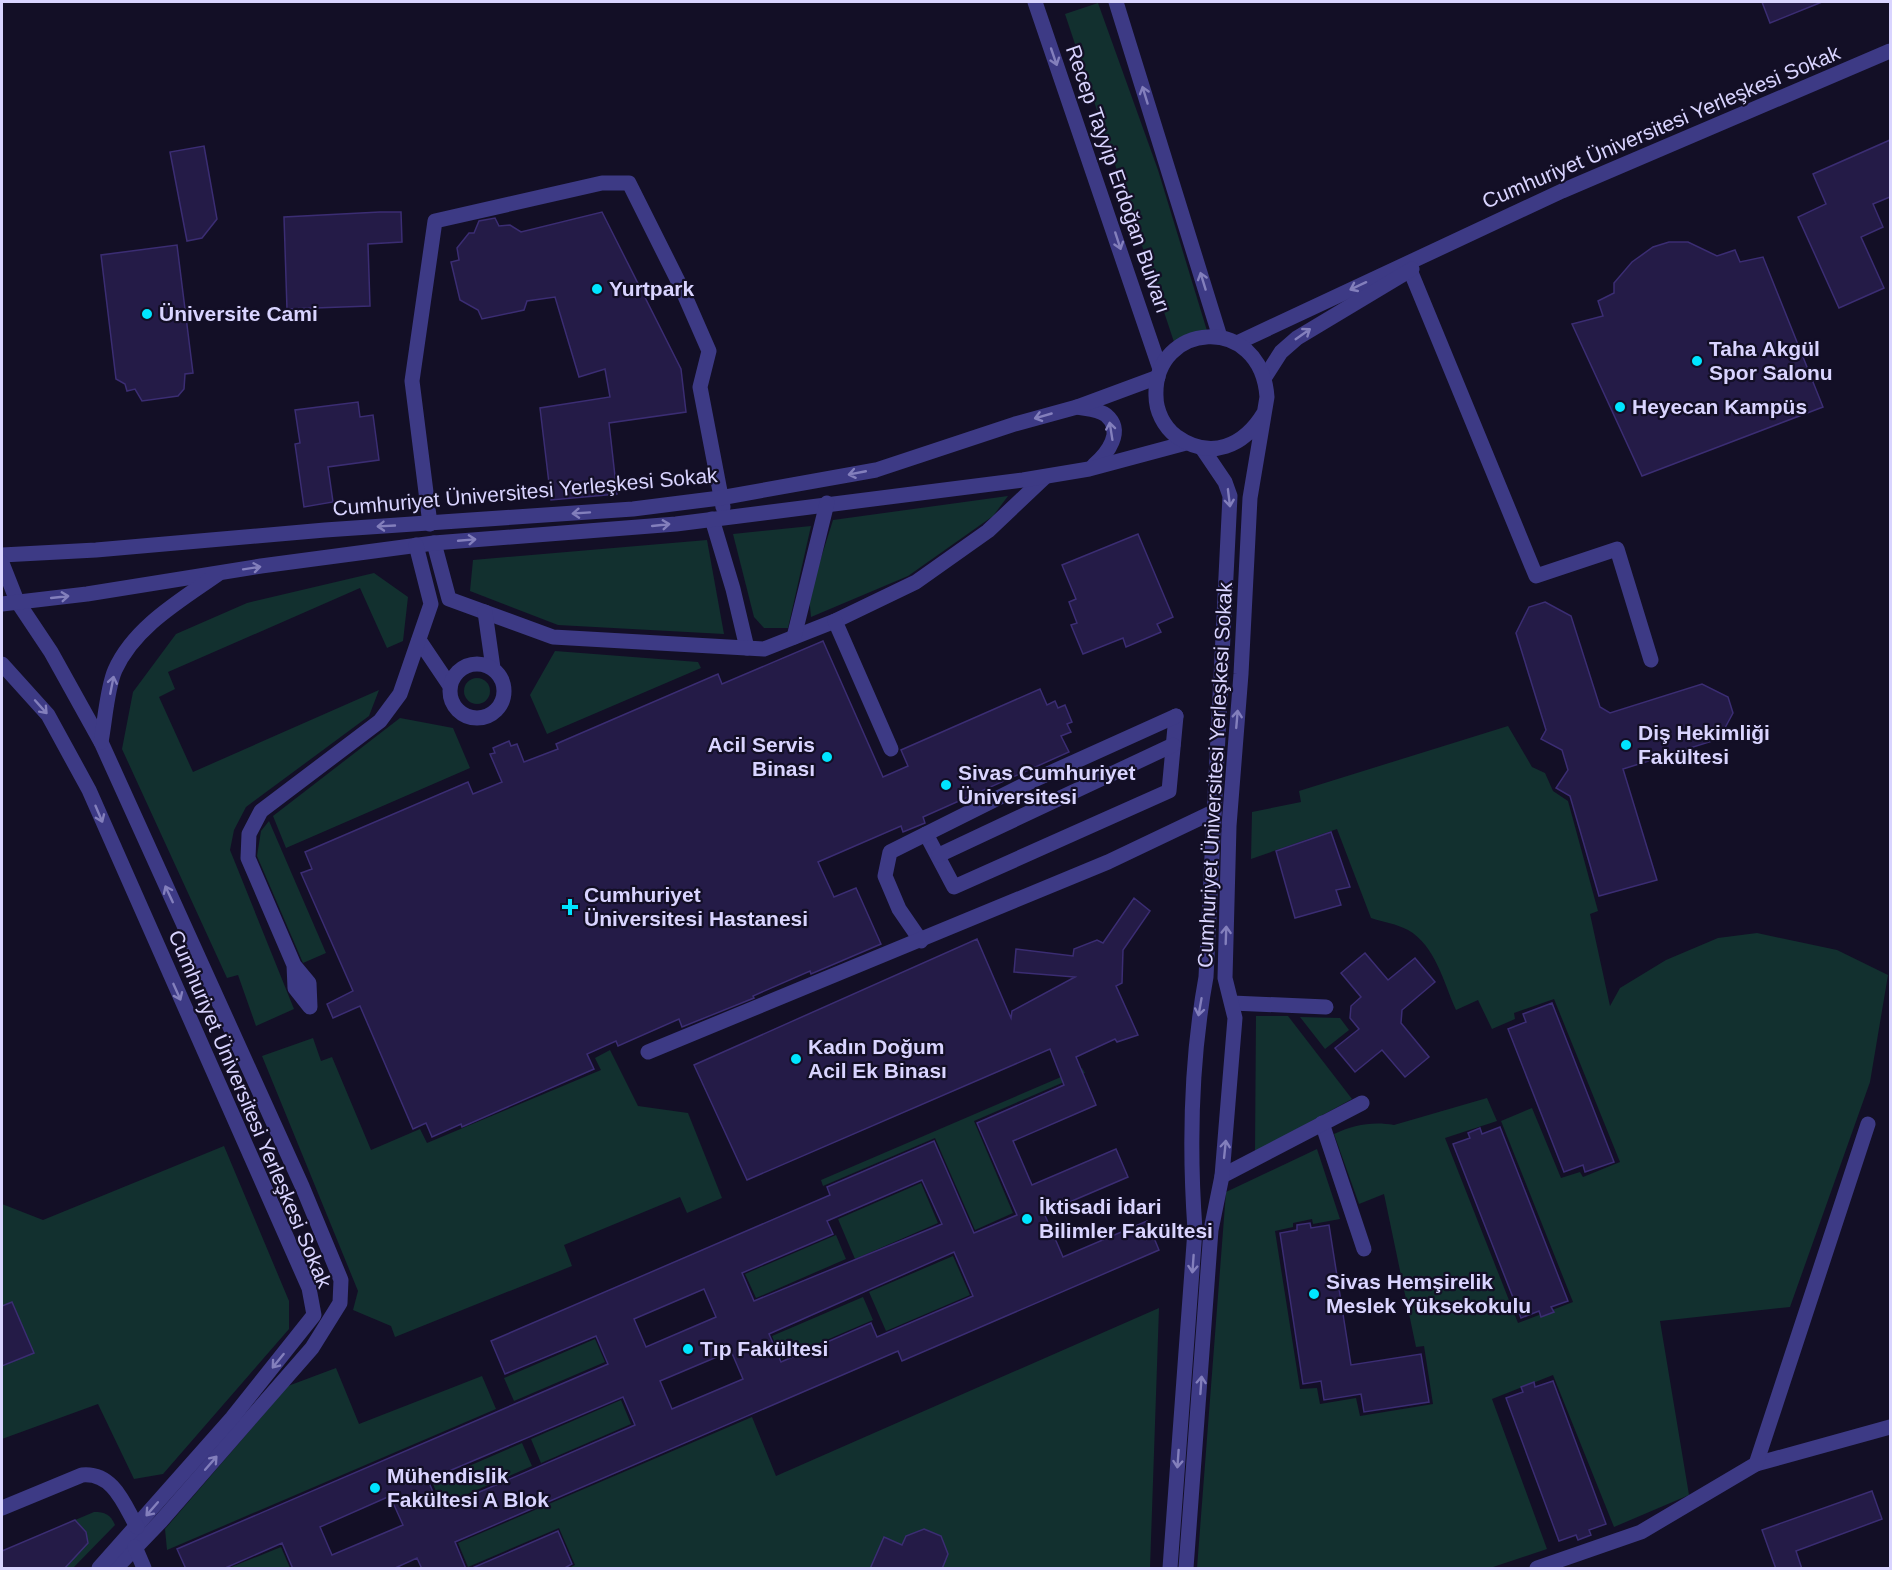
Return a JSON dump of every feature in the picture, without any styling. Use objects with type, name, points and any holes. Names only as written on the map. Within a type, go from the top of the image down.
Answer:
[{"type":"street","name":"Recep Tayyip Erdoğan Bulvarı","points":[[1035,2],[1159,373]]},
{"type":"street","points":[[1116,2],[1220,337]]},
{"type":"street","name":"Cumhuriyet Üniversitesi Yerleşkesi Sokak","points":[[1237,343],[1562,190],[1890,51]]},
{"type":"street","points":[[430,524],[412,381],[435,221],[602,183],[629,183],[681,287],[709,351],[700,387],[720,498],[719,519],[747,648]]},
{"type":"street","name":"Cumhuriyet Üniversitesi Yerleşkesi Sokak","points":[[1265,377],[1281,352],[1297,338],[1449,244]]},
{"type":"street","points":[[1410,270],[1536,576],[1617,549],[1651,660]]},
{"type":"street","name":"Cumhuriyet Üniversitesi Yerleşkesi Sokak","points":[[2,555],[96,550],[633,509],[720,498],[876,470],[1015,424],[1077,407],[1159,373],[1170,354],[1185,343],[1202,337],[1220,337],[1237,343],[1250,352],[1260,365],[1265,377],[1267,397],[1250,498],[1241,674],[1230,812],[1225,978],[1235,1018],[1222,1176],[1211,1230],[1186,1569]]},
{"type":"street","points":[[1159,373],[1156,403],[1162,419],[1172,432],[1186,442],[1202,448],[1221,448],[1239,441],[1254,429],[1264,412]]},
{"type":"street","points":[[1077,407],[1107,416],[1113,427],[1114,440],[1108,454],[1089,469]]},
{"type":"street","name":"Cumhuriyet Üniversitesi Yerleşkesi Sokak","points":[[9,602],[87,594],[221,572],[416,545],[719,519],[826,503],[1044,477],[1089,469],[1186,442]]},
{"type":"street","name":"Cumhuriyet Üniversitesi Yerleşkesi Sokak","points":[[1170,1569],[1195,1230],[1191,1176],[1197,1024],[1206,977],[1230,496],[1225,482],[1202,448]]},
{"type":"street","points":[[434,543],[449,599],[553,637],[764,649],[835,621],[916,582],[988,531],[1044,477]]},
{"type":"street","points":[[794,637],[826,503]]},
{"type":"street","points":[[294,965],[248,858],[247,842],[252,825],[261,811],[380,721],[400,694],[431,604],[416,545]]},
{"type":"street","name":"Cumhuriyet Üniversitesi Yerleşkesi Sokak","points":[[2,562],[9,602],[51,652],[101,742],[297,1175],[341,1280],[340,1303],[312,1348],[161,1521],[116,1569]]},
{"type":"street","name":"Cumhuriyet Üniversitesi Yerleşkesi Sokak","points":[[101,742],[114,670],[135,640],[168,608],[221,572]]},
{"type":"street","points":[[419,640],[450,686],[452,702],[456,708],[469,717],[484,717],[498,709],[504,695],[502,680],[493,668],[485,612]]},
{"type":"street","points":[[835,621],[891,749]]},
{"type":"street","name":"Cumhuriyet Üniversitesi Yerleşkesi Sokak","points":[[2,664],[48,715],[89,790],[309,1288],[314,1315],[232,1418],[99,1569]]},
{"type":"street","points":[[450,686],[457,673],[470,664],[493,668]]},
{"type":"street","points":[[921,941],[899,909],[885,876],[890,852],[926,834],[1176,716],[1168,791],[954,887],[926,834]]},
{"type":"street","points":[[939,855],[1173,746]]},
{"type":"street","points":[[648,1052],[1108,862],[1213,812]]},
{"type":"street","points":[[1232,1003],[1326,1007]]},
{"type":"street","points":[[1222,1176],[1362,1103]]},
{"type":"street","points":[[1322,1123],[1364,1249]]},
{"type":"street","points":[[1756,1464],[1868,1124]]},
{"type":"street","points":[[1537,1569],[1641,1533],[1756,1464],[1890,1427]]},
{"type":"street","points":[[2,1508],[82,1475],[92,1474],[108,1482],[118,1492],[136,1527]]},
{"type":"street","points":[[135,1548],[144,1569]]},
{"type":"green space","points":[[1098,3],[1158,170],[1208,334],[1175,345],[1065,14]]},
{"type":"green space","points":[[1008,496],[993,516],[908,576],[811,617],[809,596],[833,520]]},
{"type":"green space","points":[[811,526],[788,628],[764,628],[754,617],[733,534]]},
{"type":"green space","points":[[707,540],[724,634],[558,625],[470,591],[473,560]]},
{"type":"green space","points":[[374,573],[408,597],[403,641],[387,648],[360,588],[168,672],[175,689],[159,697],[193,772],[379,690],[369,716],[246,807],[234,830],[230,850],[294,1009],[256,1026],[238,975],[227,978],[122,749],[133,692],[176,634],[247,603]]},
{"type":"green space","points":[[555,651],[698,662],[701,668],[547,734],[530,695]]},
{"type":"green space","points":[[477,678],[486,682],[490,691],[486,700],[477,704],[468,700],[464,691],[468,682]]},
{"type":"green space","points":[[400,718],[453,728],[470,768],[286,848],[273,816]]},
{"type":"green space","points":[[1508,726],[1532,767],[1545,773],[1553,791],[1568,801],[1598,911],[1590,914],[1610,1006],[1620,988],[1666,960],[1718,938],[1757,933],[1837,950],[1888,975],[1870,1082],[1790,1307],[1660,1321],[1689,1495],[1614,1527],[1553,1375],[1492,1399],[1547,1549],[1490,1568],[1197,1568],[1226,1192],[1317,1149],[1340,1219],[1313,1224],[1312,1219],[1293,1223],[1293,1227],[1275,1231],[1300,1389],[1317,1388],[1320,1404],[1356,1398],[1360,1416],[1433,1404],[1424,1346],[1416,1347],[1384,1194],[1359,1204],[1334,1134],[1341,1131],[1371,1124],[1394,1125],[1487,1098],[1497,1121],[1445,1138],[1518,1323],[1573,1302],[1501,1121],[1532,1108],[1561,1178],[1580,1172],[1583,1177],[1620,1162],[1554,999],[1514,1013],[1515,1019],[1492,1029],[1478,1000],[1456,1010],[1438,966],[1425,945],[1408,930],[1371,918],[1337,829],[1251,859],[1252,812],[1301,802],[1299,791]]},
{"type":"green space","points":[[269,821],[326,953],[303,963],[257,856],[261,831]]},
{"type":"green space","points":[[1256,1016],[1288,1016],[1352,1099],[1255,1152]]},
{"type":"green space","points":[[1300,1017],[1340,1018],[1349,1030],[1325,1049]]},
{"type":"green space","points":[[313,1038],[321,1061],[332,1057],[371,1150],[420,1129],[427,1143],[601,1070],[595,1058],[610,1050],[638,1106],[688,1113],[722,1198],[687,1213],[680,1197],[564,1245],[572,1266],[395,1337],[391,1326],[353,1310],[358,1291],[262,1056]]},
{"type":"green space","points":[[1082,1068],[1085,1073],[974,1121],[1013,1213],[975,1230],[935,1138],[823,1186],[821,1180]]},
{"type":"green space","points":[[224,1146],[289,1301],[289,1329],[163,1474],[134,1479],[98,1404],[2,1439],[2,1204],[43,1220]]},
{"type":"green space","points":[[921,1183],[938,1223],[855,1259],[838,1219]]},
{"type":"green space","points":[[836,1235],[846,1259],[756,1298],[745,1274]]},
{"type":"green space","points":[[953,1256],[970,1295],[886,1331],[869,1292]]},
{"type":"green space","points":[[863,1297],[873,1320],[782,1359],[772,1336]]},
{"type":"green space","points":[[1159,1308],[1150,1568],[569,1568],[575,1565],[559,1528],[468,1567],[458,1543],[752,1417],[776,1476]]},
{"type":"green space","points":[[595,1339],[605,1362],[514,1401],[504,1378]]},
{"type":"green space","points":[[336,1368],[359,1424],[482,1376],[496,1409],[167,1550],[165,1529],[288,1386]]},
{"type":"green space","points":[[621,1400],[631,1424],[541,1463],[531,1439]]},
{"type":"green space","points":[[522,1443],[532,1466],[442,1505],[432,1482]]},
{"type":"green space","points":[[94,1512],[107,1514],[115,1525],[73,1568],[2,1568],[2,1551]]},
{"type":"green space","points":[[281,1547],[290,1568],[229,1568]]},
{"type":"building","points":[[1762,2],[1822,2],[1770,23]]},
{"type":"building","points":[[1890,140],[1890,197],[1873,204],[1883,227],[1861,237],[1884,288],[1839,308],[1798,217],[1826,204],[1813,174]]},
{"type":"building","points":[[204,146],[217,219],[202,238],[187,241],[170,152]]},
{"type":"building","points":[[401,212],[402,242],[368,244],[370,306],[287,309],[284,217]]},
{"type":"building","points":[[602,212],[681,369],[686,412],[609,423],[617,494],[551,500],[540,408],[610,397],[605,369],[579,377],[555,297],[527,301],[524,310],[482,319],[478,310],[460,300],[451,262],[459,260],[457,248],[469,233],[474,233],[479,221],[495,218],[499,226],[510,225],[521,232]]},
{"type":"building","name":"Taha Akgül Spor Salonu","points":[[1669,242],[1688,242],[1717,256],[1735,250],[1740,262],[1763,257],[1823,407],[1642,476],[1572,324],[1603,316],[1598,301],[1614,293],[1614,283],[1632,262],[1653,247]]},
{"type":"building","name":"Üniversite Cami","points":[[177,245],[193,373],[185,374],[184,389],[178,396],[142,401],[135,389],[127,391],[125,384],[116,379],[101,255]]},
{"type":"building","points":[[358,402],[360,417],[373,415],[379,460],[328,467],[333,502],[304,507],[295,444],[300,443],[295,410]]},
{"type":"building","points":[[1138,534],[1173,617],[1157,624],[1161,632],[1126,647],[1123,638],[1083,654],[1071,625],[1077,623],[1069,602],[1076,599],[1062,565]]},
{"type":"building","name":"Diş Hekimliği Fakültesi","points":[[1545,602],[1571,616],[1600,707],[1610,713],[1702,684],[1728,697],[1733,713],[1719,739],[1623,769],[1657,880],[1599,896],[1570,796],[1556,788],[1568,770],[1562,750],[1541,739],[1546,730],[1516,633],[1529,607]]},
{"type":"building","points":[[823,641],[883,777],[908,766],[901,750],[1040,689],[1047,705],[1055,701],[1058,708],[1065,705],[1072,722],[1067,724],[1071,732],[1061,736],[1069,752],[923,817],[925,823],[903,832],[901,826],[818,862],[834,897],[856,888],[881,944],[811,974],[810,971],[753,996],[754,998],[682,1027],[679,1019],[618,1046],[616,1041],[587,1054],[594,1069],[462,1127],[461,1124],[432,1137],[426,1123],[413,1129],[360,1006],[333,1018],[327,1004],[353,991],[301,873],[312,869],[305,852],[468,782],[473,794],[502,782],[490,754],[495,753],[493,748],[509,741],[511,746],[517,744],[524,762],[558,749],[556,744],[718,674],[722,684]]},
{"type":"building","points":[[1331,832],[1350,887],[1336,890],[1341,905],[1295,918],[1276,851]]},
{"type":"building","points":[[1134,898],[1150,911],[1123,950],[1122,983],[1116,986],[1138,1035],[1117,1042],[1115,1039],[1076,1057],[1096,1105],[1013,1141],[1032,1185],[1116,1149],[1128,1177],[1044,1213],[1063,1257],[1147,1221],[1159,1250],[902,1361],[898,1351],[455,1542],[466,1569],[422,1569],[417,1558],[393,1569],[293,1569],[282,1543],[223,1569],[186,1569],[177,1549],[608,1364],[596,1336],[505,1374],[491,1341],[830,1195],[827,1187],[934,1141],[974,1233],[1017,1215],[977,1123],[1064,1085],[1050,1049],[747,1180],[694,1065],[977,939],[1011,1018],[1012,1011],[1075,977],[1014,972],[1016,949],[1073,956],[1074,949],[1097,940],[1103,943]],"holes":[[[922,1180],[942,1224],[754,1301],[742,1273],[833,1234],[827,1221]],[[954,1252],[973,1296],[877,1337],[871,1323],[781,1362],[769,1334]],[[704,1289],[716,1317],[646,1347],[634,1319]],[[731,1351],[743,1379],[672,1409],[660,1381]],[[623,1397],[635,1425],[440,1509],[428,1480]],[[390,1496],[403,1525],[332,1555],[320,1527]]]},
{"type":"building","points":[[1365,953],[1388,980],[1415,958],[1435,982],[1402,1010],[1401,1023],[1429,1057],[1405,1077],[1382,1050],[1355,1072],[1335,1048],[1359,1029],[1350,1018],[1351,1006],[1361,997],[1341,973]]},
{"type":"building","points":[[1552,1003],[1614,1162],[1585,1172],[1583,1165],[1564,1172],[1508,1029],[1526,1022],[1523,1014]]},
{"type":"building","points":[[1500,1127],[1568,1301],[1551,1307],[1554,1312],[1541,1317],[1539,1311],[1521,1318],[1453,1144],[1470,1138],[1468,1133],[1480,1128],[1482,1134]]},
{"type":"building","name":"Sivas Hemşirelik Meslek Yüksekokulu","points":[[1310,1223],[1311,1228],[1329,1225],[1351,1365],[1421,1354],[1429,1402],[1364,1412],[1361,1394],[1324,1400],[1321,1381],[1303,1384],[1280,1233],[1297,1230],[1297,1225]]},
{"type":"building","points":[[12,1302],[34,1353],[2,1366],[2,1306]]},
{"type":"building","points":[[1553,1381],[1606,1524],[1589,1530],[1591,1535],[1578,1540],[1576,1535],[1559,1541],[1506,1398],[1523,1392],[1521,1387],[1534,1382],[1535,1387]]},
{"type":"building","points":[[1872,1491],[1882,1519],[1796,1551],[1802,1569],[1776,1569],[1762,1530]]},
{"type":"building","points":[[75,1520],[86,1532],[88,1543],[64,1569],[2,1569],[2,1551]]},
{"type":"building","points":[[924,1529],[941,1536],[948,1554],[942,1569],[870,1569],[884,1537],[902,1545],[906,1536]]},
{"type":"building","name":"Mühendislik Fakültesi A Blok","points":[[558,1531],[572,1564],[563,1569],[470,1569]]},
{"type":"place","name":"Yurtpark","points":[[597,289]]},
{"type":"place","name":"Üniversite Cami","points":[[147,314]]},
{"type":"place","name":"Taha Akgül Spor Salonu","points":[[1697,361]]},
{"type":"place","name":"Heyecan Kampüs","points":[[1620,407]]},
{"type":"place","name":"Diş Hekimliği Fakültesi","points":[[1626,745]]},
{"type":"place","name":"Acil Servis Binası","points":[[827,757]]},
{"type":"place","name":"Sivas Cumhuriyet Üniversitesi","points":[[946,785]]},
{"type":"place","name":"Cumhuriyet Üniversitesi Hastanesi","points":[[570,907]]},
{"type":"place","name":"Kadın Doğum Acil Ek Binası","points":[[796,1059]]},
{"type":"place","name":"İktisadi İdari Bilimler Fakültesi","points":[[1027,1219]]},
{"type":"place","name":"Sivas Hemşirelik Meslek Yüksekokulu","points":[[1314,1294]]},
{"type":"place","name":"Tıp Fakültesi","points":[[688,1349]]},
{"type":"place","name":"Mühendislik Fakültesi A Blok","points":[[375,1488]]}]
